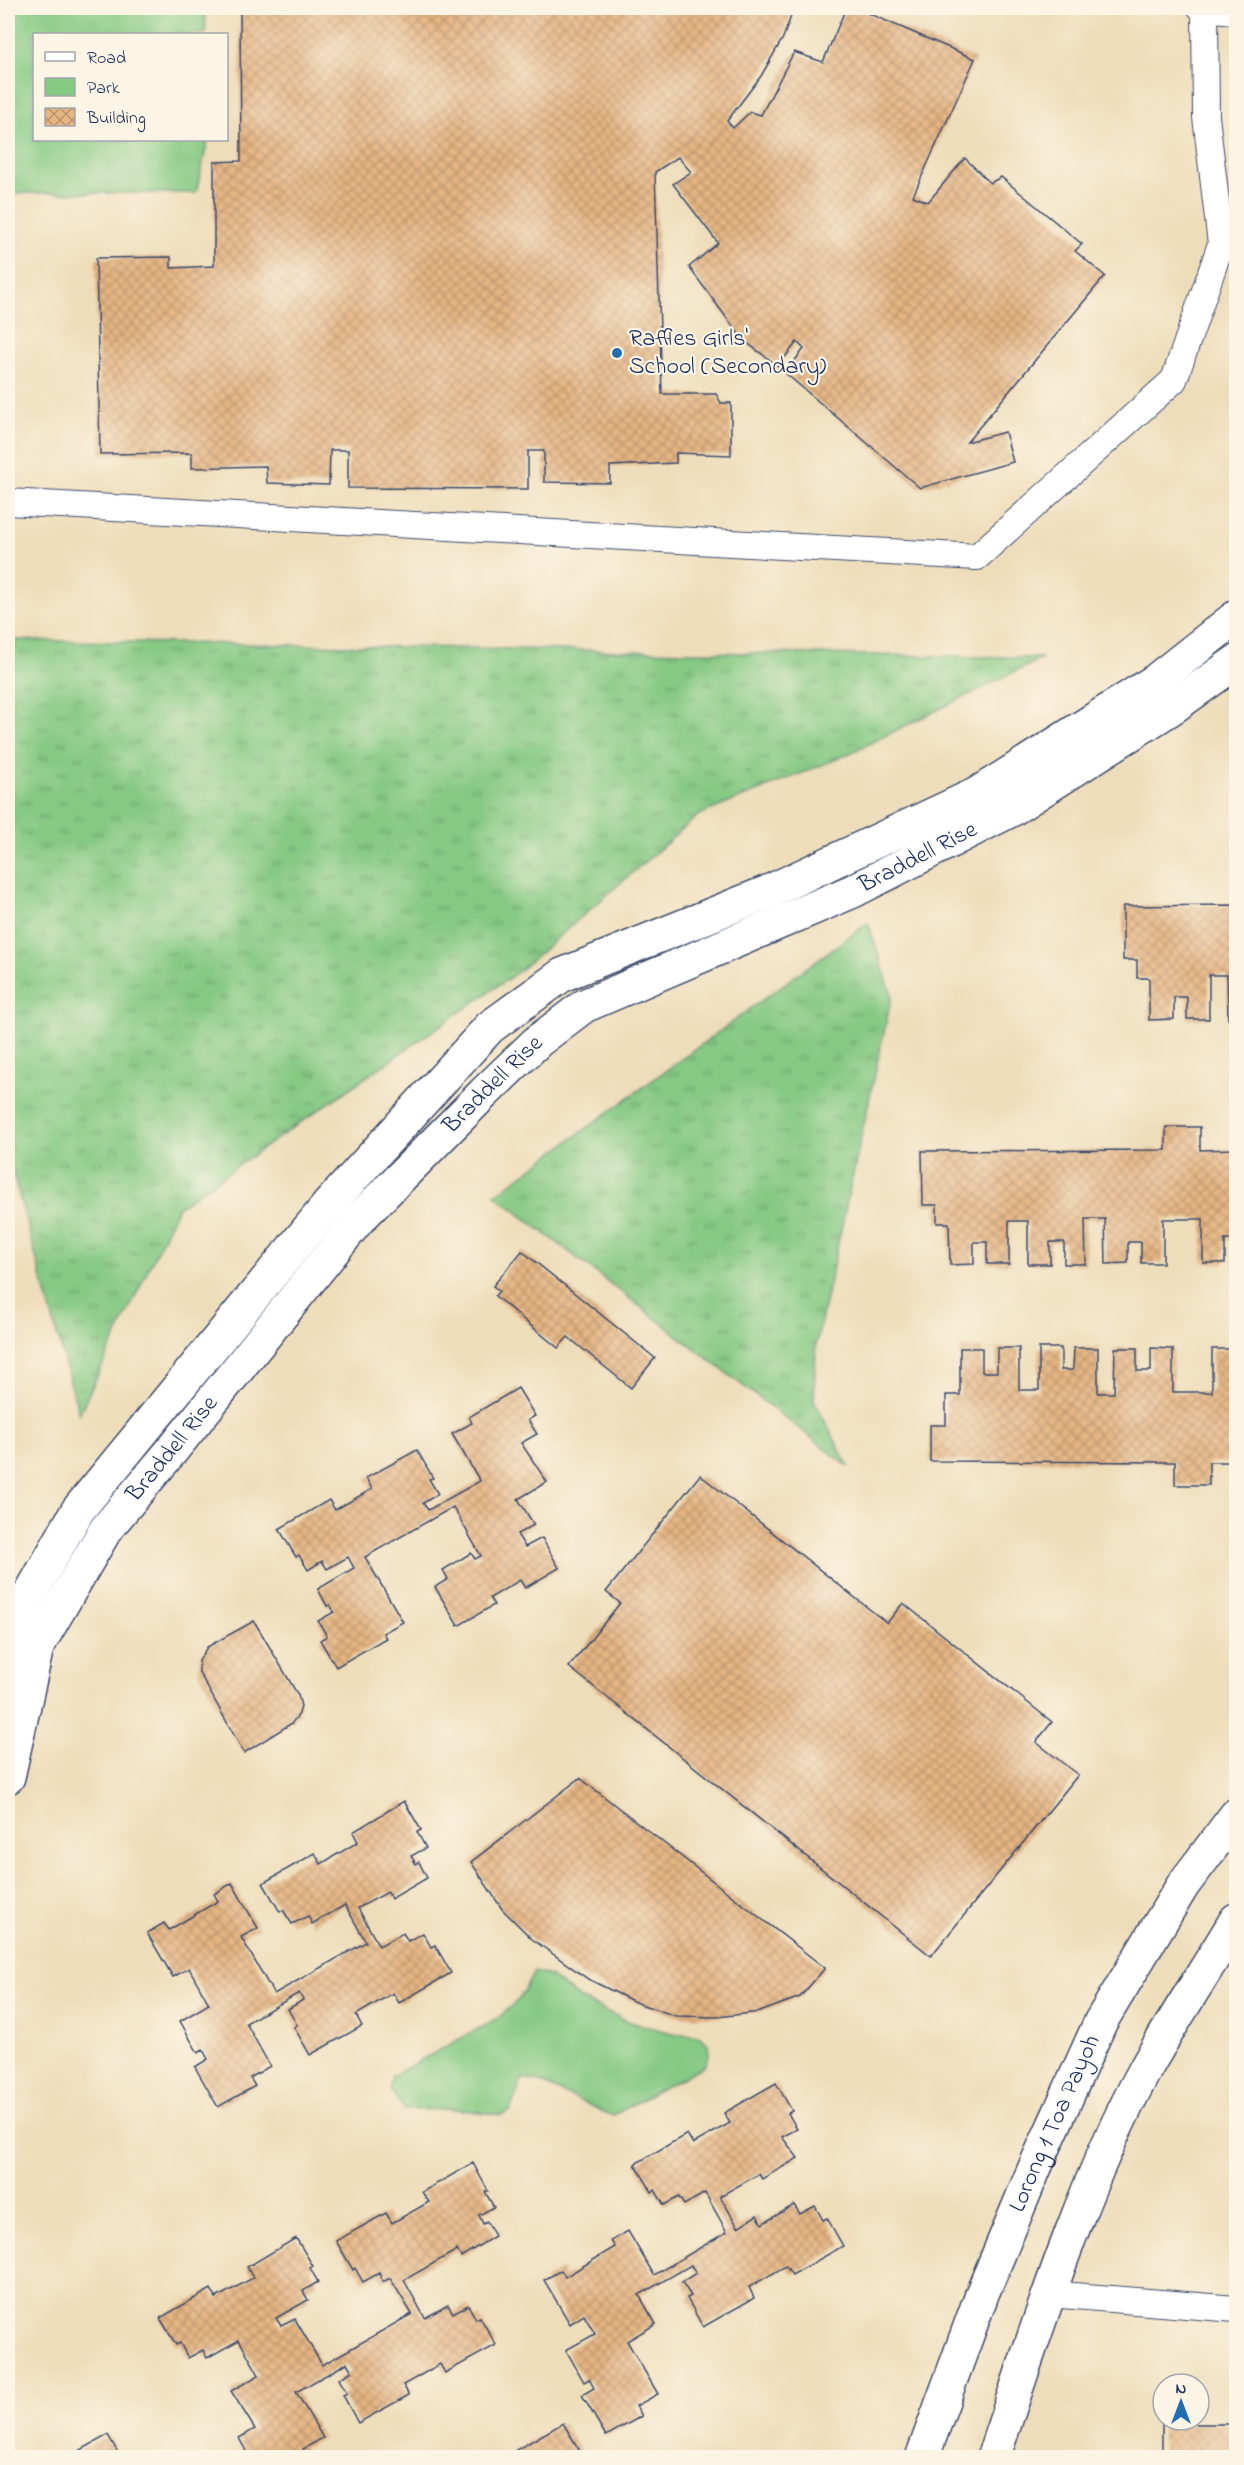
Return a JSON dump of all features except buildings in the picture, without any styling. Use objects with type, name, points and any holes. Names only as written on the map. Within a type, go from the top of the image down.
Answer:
[{"type":"street","name":"Braddell Rise","points":[[8,1663],[20,1612],[78,1510],[330,1203],[490,1028],[562,975],[768,892],[977,794],[1155,681],[1236,616]]},
{"type":"street","name":"Braddell Rise","points":[[8,1777],[36,1647],[106,1529],[358,1220],[538,1041],[584,1006],[853,891],[1011,810],[1173,707],[1236,662]]},
{"type":"street","name":"Lorong 1 Toa Payoh","points":[[922,2457],[982,2294],[1036,2165],[1101,2021],[1183,1885],[1236,1815]]},
{"type":"street","points":[[993,2457],[1066,2245],[1109,2145],[1146,2068],[1236,1920]]},
{"type":"lane","points":[[8,502],[977,557],[1174,380],[1221,244],[1206,117],[1204,8],[1236,11]]},
{"type":"lane","points":[[1049,2294],[1236,2309]]},
{"type":"green space","points":[[8,8],[205,8],[206,33],[33,33],[33,141],[208,141],[196,193],[8,193]]},
{"type":"green space","points":[[8,640],[1043,658],[844,756],[699,815],[518,972],[178,1207],[79,1414],[8,1155]]},
{"type":"green space","points":[[868,923],[892,995],[816,1344],[814,1400],[849,1467],[495,1195]]},
{"type":"green space","points":[[534,1972],[550,1976],[582,2000],[627,2021],[672,2033],[700,2036],[708,2044],[709,2056],[705,2065],[612,2116],[540,2082],[522,2079],[510,2111],[502,2115],[454,2109],[405,2110],[390,2090],[392,2076],[498,2018],[520,1998]]},
{"type":"place","name":"Raffles Girls' School (Secondary)","points":[[617,353]]}]
